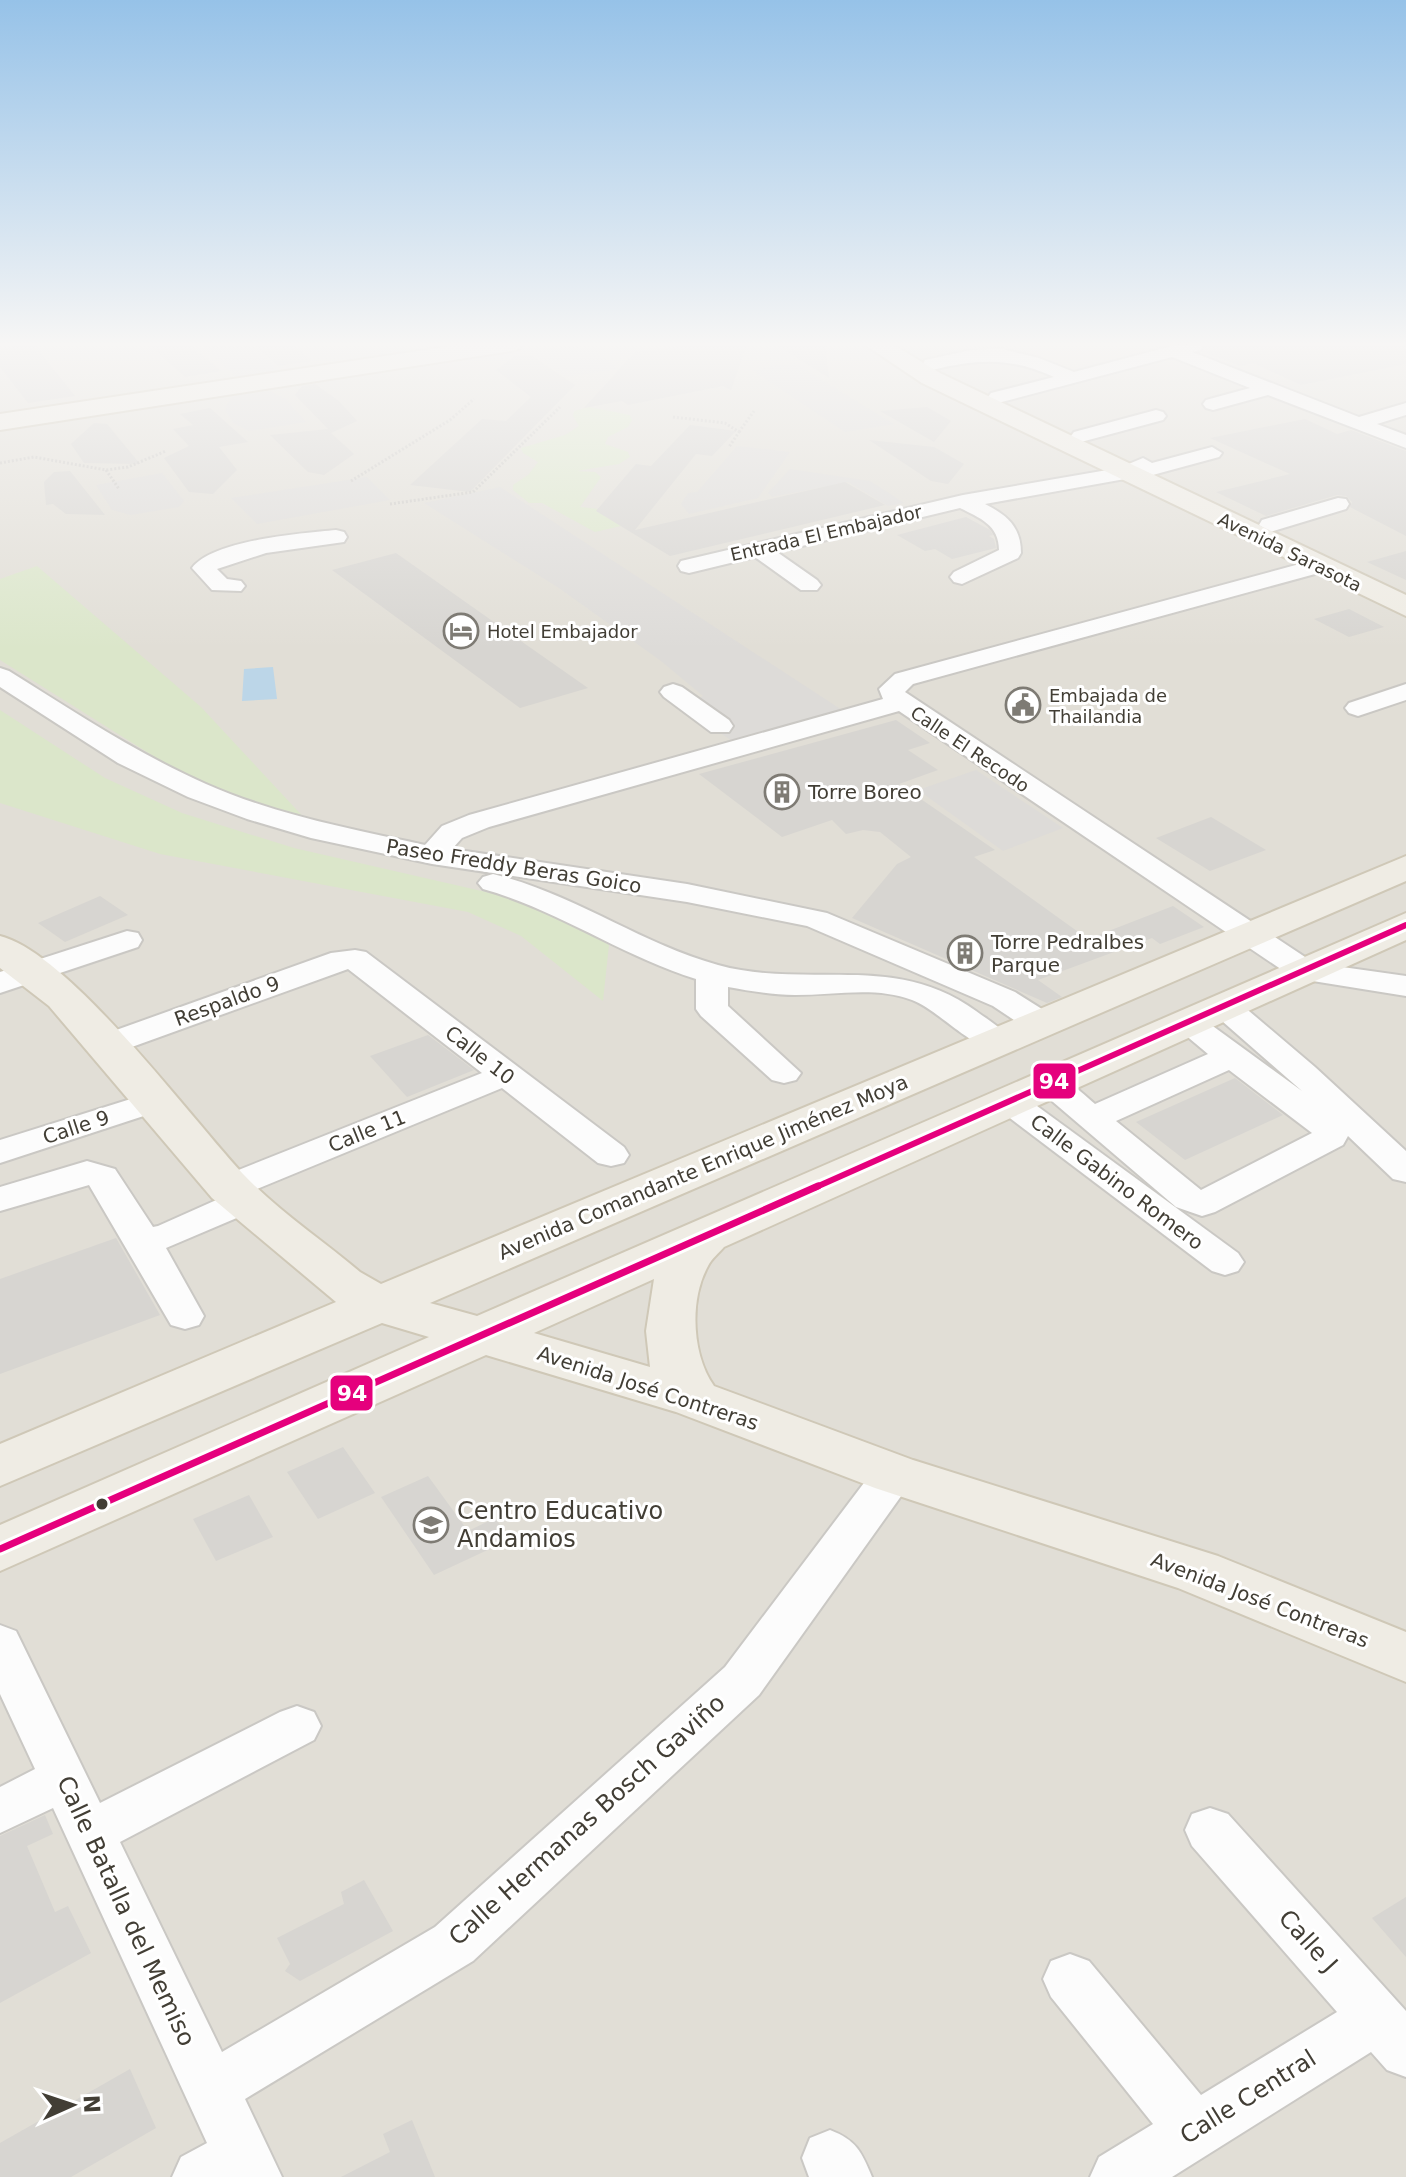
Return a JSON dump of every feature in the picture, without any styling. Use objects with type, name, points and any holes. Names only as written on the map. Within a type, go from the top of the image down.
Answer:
[{"type":"main road","name":"Avenida Sarasota","points":[[1085,446],[1270,525],[1406,590]]},
{"type":"main road","name":"Avenida Sarasota","points":[[1135,465],[1318,566],[1406,607]]},
{"type":"main road","name":"Avenida Comandante Enrique Jiménez Moya","points":[[0,1466],[1406,867]]},
{"type":"main road","points":[[0,1549],[1406,925]]},
{"type":"main road","name":"Avenida José Contreras","points":[[11,968],[64,997],[153,1102],[237,1194],[343,1284],[379,1305],[695,1399],[894,1474],[1198,1572],[1406,1658]]},
{"type":"main road","points":[[695,1399],[678,1374],[673,1352],[672,1310],[687,1258],[708,1235]]},
{"type":"street","name":"Entrada El Embajador","points":[[963,501],[979,491],[1085,446]]},
{"type":"street","name":"Entrada El Embajador","points":[[689,566],[963,501],[1135,465],[1212,453]]},
{"type":"street","points":[[962,577],[1010,553],[1011,539],[1006,526],[963,501]]},
{"type":"street","points":[[1270,525],[1338,504]]},
{"type":"street","points":[[233,586],[220,585],[203,568],[218,560],[290,542],[336,537]]},
{"type":"street","points":[[759,549],[809,585]]},
{"type":"street","name":"Calle El Recodo","points":[[1305,971],[901,702],[893,695],[892,689],[904,679],[1318,566]]},
{"type":"street","name":"Paseo Freddy Beras Goico","points":[[0,676],[128,757],[198,791],[311,829],[432,855],[687,893],[816,919],[1004,999],[1041,1023]]},
{"type":"street","points":[[673,692],[720,726]]},
{"type":"street","points":[[1358,708],[1406,692]]},
{"type":"street","name":"Paseo Freddy Beras Goico","points":[[0,700],[107,770],[172,803],[303,844],[512,887],[550,899],[645,950],[712,974],[780,985],[871,983],[914,990],[949,1007],[996,1042]]},
{"type":"street","points":[[432,855],[452,832],[479,821],[901,702]]},
{"type":"street","points":[[645,950],[628,931],[628,915],[644,902],[687,893]]},
{"type":"street","points":[[780,985],[843,974],[858,963],[860,952],[856,945],[816,919]]},
{"type":"street","points":[[11,968],[127,940]]},
{"type":"street","name":"Respaldo 9","points":[[106,1045],[349,959]]},
{"type":"street","name":"Calle 10","points":[[349,959],[355,959],[611,1155]]},
{"type":"street","points":[[1305,971],[1406,986]]},
{"type":"street","points":[[712,974],[712,1009],[784,1073]]},
{"type":"street","points":[[1029,1093],[1091,1119],[1189,1199],[1202,1204],[1331,1137],[1328,1127],[1231,1056],[1206,1015]]},
{"type":"street","points":[[1206,1015],[1303,1074],[1406,1171]]},
{"type":"street","points":[[1091,1119],[1231,1056]]},
{"type":"street","name":"Calle 11","points":[[143,1241],[167,1236],[237,1194],[506,1075]]},
{"type":"street","name":"Calle Gabino Romero","points":[[1029,1093],[1225,1262]]},
{"type":"street","name":"Calle 9","points":[[0,1152],[153,1102]]},
{"type":"street","points":[[0,1199],[87,1172],[102,1177],[185,1316]]},
{"type":"street","name":"Calle Hermanas Bosch Gaviño","points":[[211,2089],[465,1934],[742,1681],[894,1474]]},
{"type":"street","name":"Calle Batalla del Memiso","points":[[0,1644],[211,2089],[232,2170]]},
{"type":"street","points":[[91,1832],[297,1726]]},
{"type":"street","points":[[0,1811],[64,1778]]},
{"type":"street","name":"Calle J","points":[[1210,1830],[1391,2034]]},
{"type":"street","points":[[1070,1979],[1194,2131]]},
{"type":"street","name":"Calle Central","points":[[1119,2177],[1194,2131],[1391,2034]]},
{"type":"path","points":[[351,481],[408,446]]},
{"type":"path","points":[[390,504],[473,492],[520,446]]},
{"type":"path","points":[[0,463],[34,457],[106,470],[128,467],[166,451]]},
{"type":"path","points":[[106,470],[119,489]]},
{"type":"shaded area","points":[[0,446],[1406,446],[1406,2177],[0,2177]]},
{"type":"shaded area","points":[[737,446],[790,452],[758,498],[689,514],[681,504],[688,493],[697,492]]},
{"type":"shaded area","points":[[790,469],[870,481],[904,503],[888,506],[848,482],[772,497],[768,493]]},
{"type":"shaded area","points":[[162,473],[184,501],[179,507],[131,515],[112,510],[96,485]]},
{"type":"shaded area","points":[[367,477],[390,500],[257,524],[231,498]]},
{"type":"shaded area","points":[[500,487],[842,710],[741,747],[682,707],[703,696],[661,661],[559,588],[424,503]]},
{"type":"shaded area","points":[[976,770],[1063,828],[1003,851],[918,790]]},
{"type":"green space","points":[[610,446],[628,452],[630,457],[619,464],[577,471],[595,472],[601,477],[580,507],[617,511],[634,523],[595,532],[542,503],[529,503],[513,490],[513,485],[528,475],[538,462],[523,453],[521,448]]},
{"type":"green space","points":[[37,566],[201,707],[309,823],[190,779],[0,660],[0,579]]},
{"type":"green space","points":[[0,710],[105,778],[182,813],[294,848],[547,906],[609,945],[603,1001],[521,936],[468,912],[160,854],[0,803]]},
{"type":"water","points":[[273,667],[277,699],[242,701],[244,669]]},
{"type":"building","points":[[72,446],[125,446],[140,464],[84,463]]},
{"type":"building","points":[[189,446],[227,446],[219,447],[237,470],[213,494],[189,492],[164,458]]},
{"type":"building","points":[[281,446],[345,446],[354,454],[324,475],[308,472]]},
{"type":"building","points":[[453,446],[516,446],[470,492],[410,485]]},
{"type":"building","points":[[670,446],[722,446],[712,456],[696,454],[635,530],[845,482],[885,505],[670,556],[596,511],[636,464],[651,466]]},
{"type":"building","points":[[877,446],[934,447],[964,464],[948,484],[931,481]]},
{"type":"building","points":[[1227,446],[1392,446],[1406,451],[1406,536],[1350,507],[1352,502],[1346,496],[1337,495],[1266,516],[1216,492],[1290,474]]},
{"type":"building","points":[[70,471],[105,515],[66,514],[53,504],[46,505],[44,482],[54,472]]},
{"type":"building","points":[[966,517],[990,530],[993,535],[989,536],[994,539],[996,548],[952,559],[935,549],[925,551],[897,535]]},
{"type":"building","points":[[1406,551],[1406,580],[1367,562]]},
{"type":"building","name":"Hotel Embajador","points":[[396,553],[588,688],[520,708],[332,570]]},
{"type":"building","points":[[1349,609],[1384,627],[1349,637],[1314,619]]},
{"type":"building","points":[[896,720],[930,743],[908,750],[938,770],[899,784],[995,850],[974,857],[1088,939],[1173,906],[1204,927],[1160,944],[1152,938],[1038,980],[1062,997],[1047,1003],[852,918],[897,864],[911,857],[880,832],[863,830],[846,834],[832,820],[782,837],[699,774]]},
{"type":"building","points":[[1211,817],[1266,850],[1210,871],[1156,838]]},
{"type":"building","points":[[100,896],[128,915],[65,942],[38,923]]},
{"type":"building","points":[[428,1035],[474,1070],[407,1097],[370,1056]]},
{"type":"building","points":[[1235,1078],[1283,1115],[1185,1160],[1136,1122]]},
{"type":"building","points":[[116,1238],[160,1315],[0,1374],[0,1279]]},
{"type":"building","points":[[343,1447],[375,1493],[318,1519],[287,1472]]},
{"type":"building","name":"Centro Educativo Andamios","points":[[428,1476],[468,1531],[495,1518],[511,1539],[434,1575],[381,1497]]},
{"type":"building","points":[[249,1495],[273,1537],[216,1561],[193,1519]]},
{"type":"building","points":[[45,1815],[53,1834],[27,1846],[55,1912],[68,1906],[91,1953],[0,2003],[0,1836]]},
{"type":"building","points":[[364,1880],[393,1931],[300,1981],[285,1971],[290,1964],[277,1938],[344,1904],[341,1892]]},
{"type":"building","points":[[1406,1897],[1406,1957],[1372,1918]]},
{"type":"building","points":[[130,2069],[156,2128],[71,2177],[0,2177],[0,2143]]},
{"type":"building","points":[[412,2120],[435,2177],[341,2177],[390,2152],[383,2134]]},
{"type":"transit line","name":"94","points":[[0,1549],[1406,925]]},
{"type":"place","name":"Hotel Embajador","points":[[461,631]]},
{"type":"place","name":"Embajada de Thailandia","points":[[1023,705]]},
{"type":"place","name":"Torre Boreo","points":[[782,792]]},
{"type":"place","name":"Torre Pedralbes Parque","points":[[965,953]]},
{"type":"place","name":"Centro Educativo Andamios","points":[[431,1525]]}]
